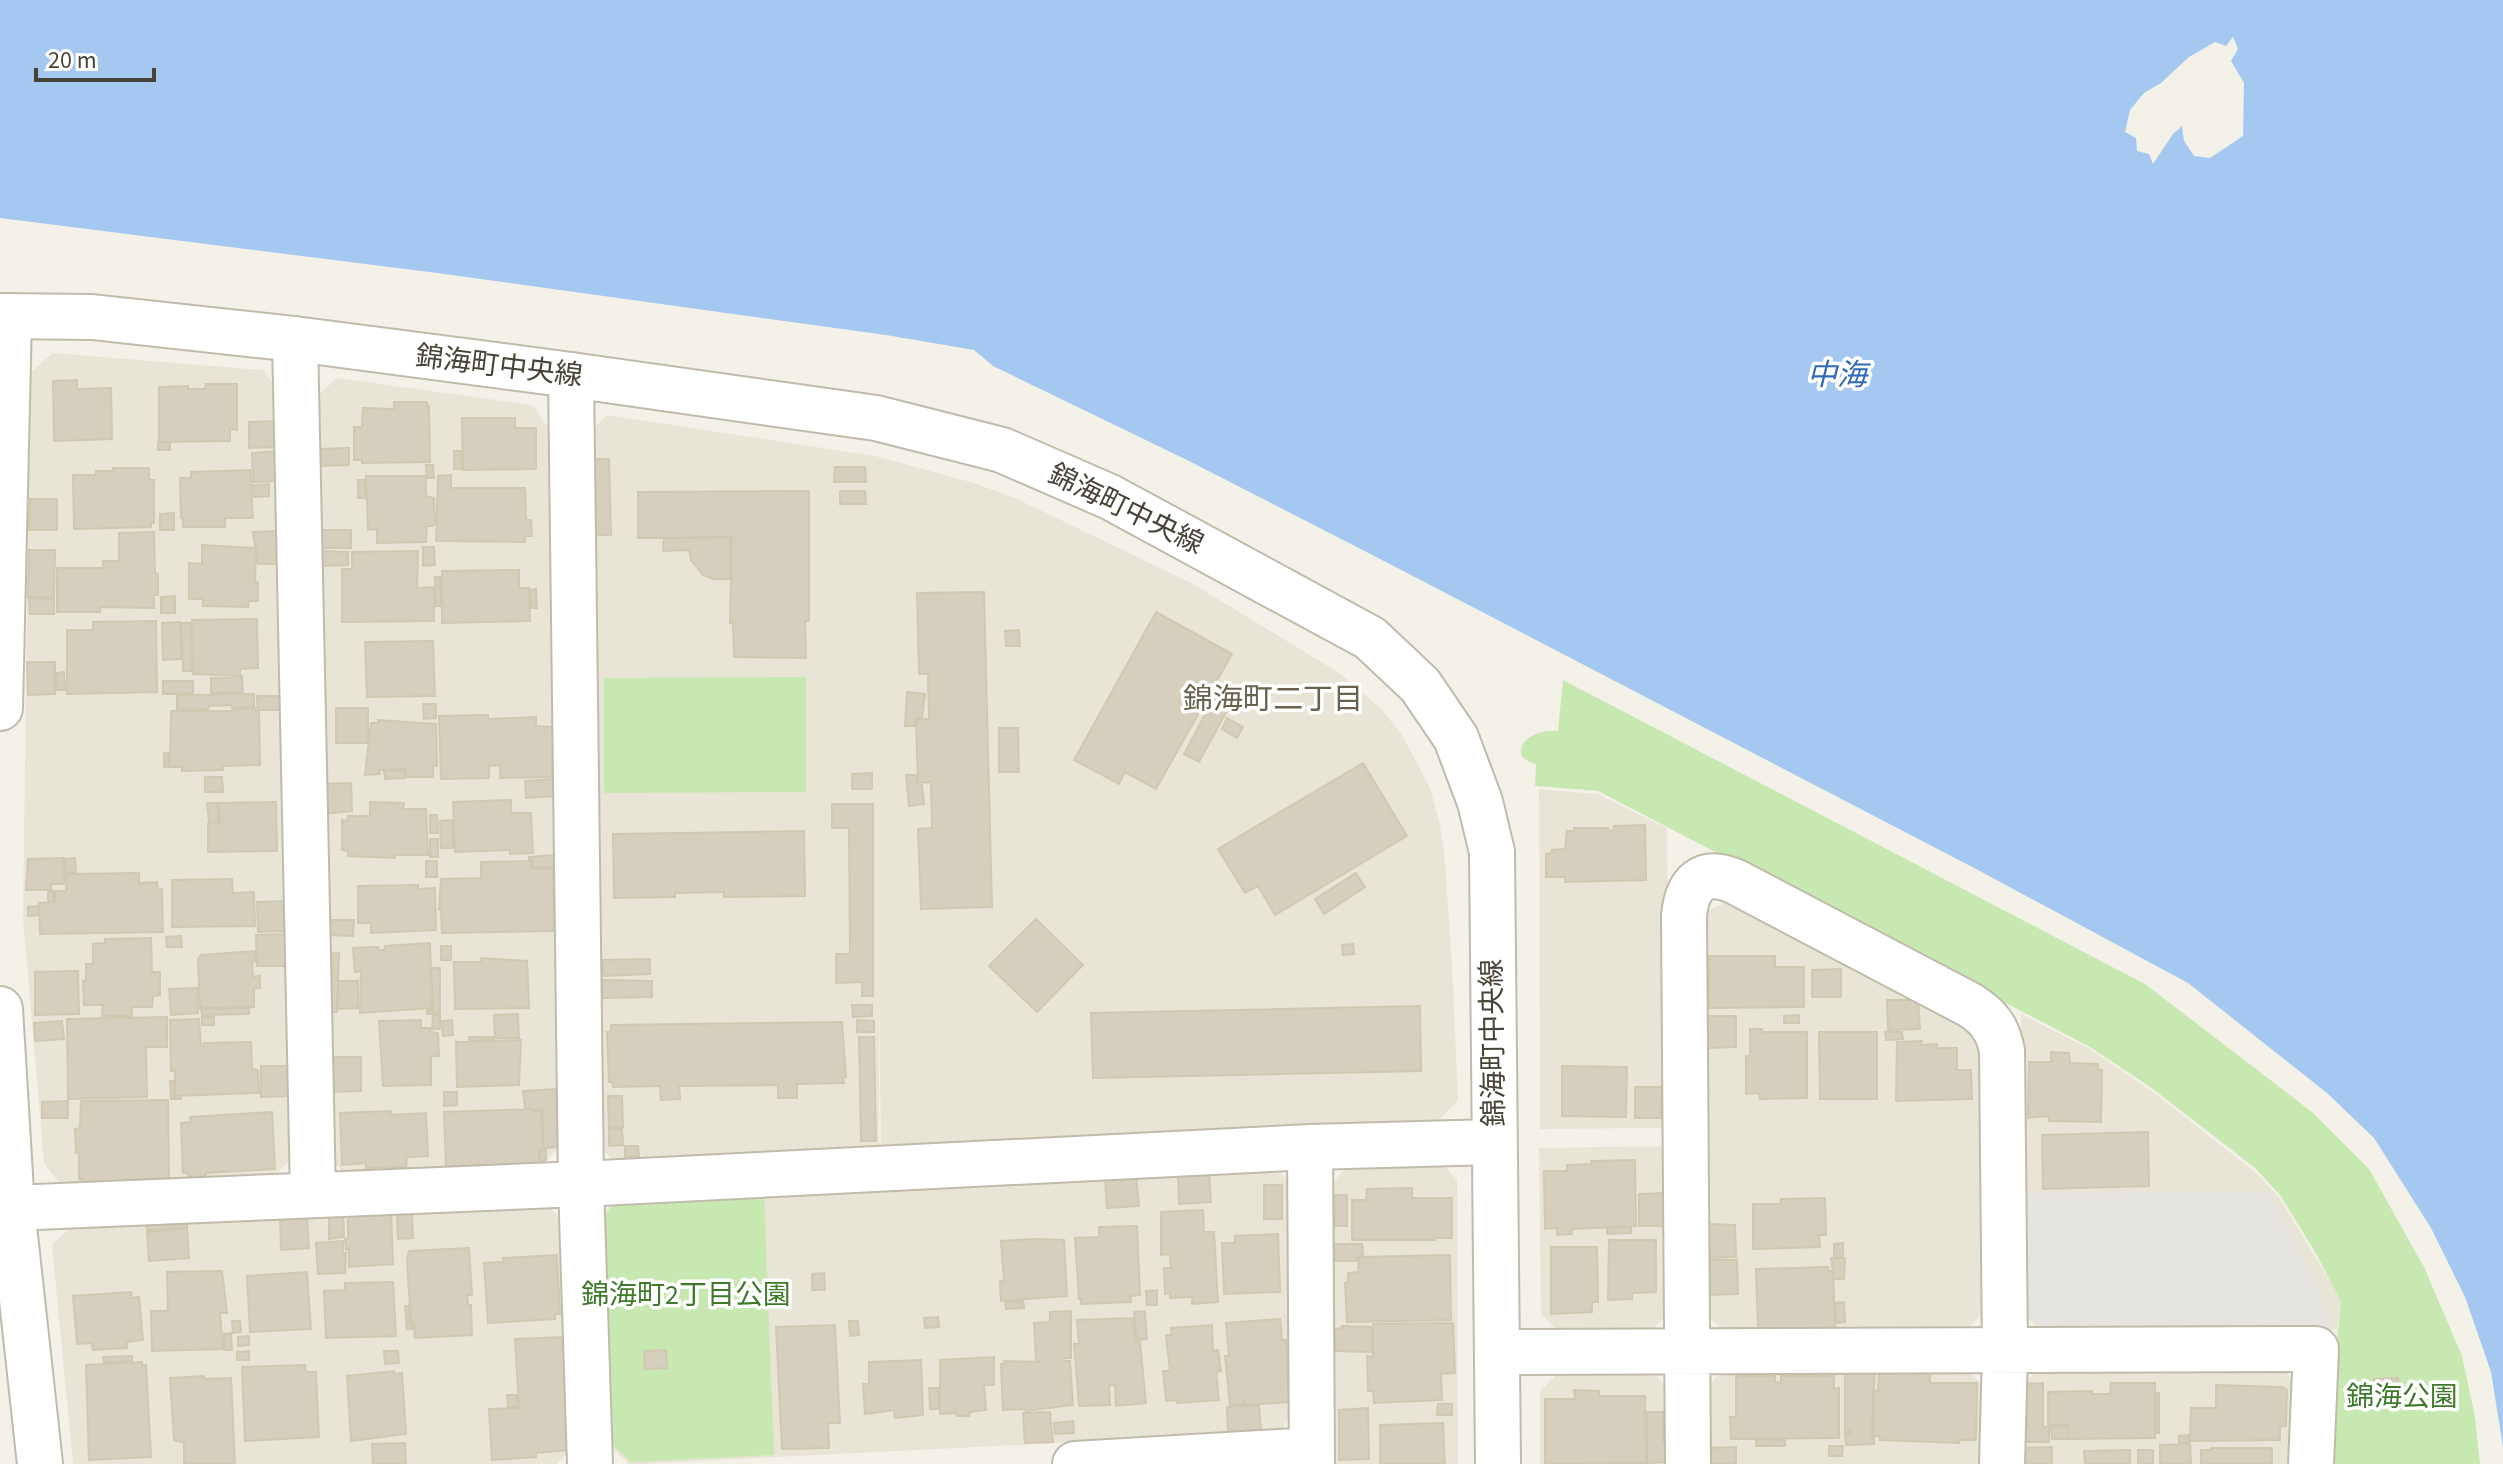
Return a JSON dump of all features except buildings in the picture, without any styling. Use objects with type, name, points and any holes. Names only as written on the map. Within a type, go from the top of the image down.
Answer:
[{"type":"street","name":"錦海町中央線","points":[[4,316],[92,317],[295,339],[876,418],[1002,450],[1110,497],[1370,638],[1420,685],[1456,738],[1480,802],[1492,852],[1498,1464]]},
{"type":"street","points":[[0,708],[4,316]]},
{"type":"street","points":[[295,339],[313,1195]]},
{"type":"street","points":[[571,375],[581,1184],[590,1464]]},
{"type":"street","points":[[1688,1464],[1684,916],[1689,889],[1695,882],[1725,877],[1970,1005],[1994,1027],[2002,1051],[2005,1352],[2002,1464]]},
{"type":"street","points":[[0,1009],[12,1208],[40,1464]]},
{"type":"street","points":[[12,1208],[581,1184],[1310,1147],[1494,1142]]},
{"type":"street","points":[[1075,1464],[1312,1457],[1310,1147]]},
{"type":"street","points":[[1498,1352],[2316,1349],[2311,1464]]},
{"type":"shaded area","points":[[53,353],[263,370],[279,392],[292,1159],[269,1181],[62,1187],[44,1163],[23,917],[30,373]]},
{"type":"shaded area","points":[[337,378],[532,405],[549,428],[561,1145],[540,1168],[348,1176],[327,1156],[316,397]]},
{"type":"shaded area","points":[[607,415],[875,456],[974,483],[1015,498],[1193,584],[1341,674],[1382,710],[1402,735],[1430,788],[1439,820],[1452,965],[1458,1100],[1437,1122],[881,1150],[879,999],[879,1150],[617,1163],[595,1144],[585,436]]},
{"type":"shaded area","points":[[1539,789],[1598,794],[1667,828],[1669,1128],[1540,1129]]},
{"type":"shaded area","points":[[1728,900],[1968,1025],[1983,1050],[1984,1312],[1964,1332],[1727,1334],[1705,1313],[1703,914]]},
{"type":"shaded area","points":[[2021,1014],[2090,1049],[2153,1092],[2255,1172],[2279,1197],[2341,1299],[2337,1330],[2042,1333],[2022,1312]]},
{"type":"shaded area","points":[[1669,1146],[1669,1313],[1648,1334],[1562,1335],[1541,1314],[1539,1148]]},
{"type":"shaded area","points":[[1438,1159],[1457,1180],[1458,1464],[1335,1464],[1330,1185],[1351,1163]]},
{"type":"shaded area","points":[[1274,1167],[1294,1186],[1298,1409],[1279,1432],[639,1464],[629,1464],[610,1446],[598,1218],[618,1197]]},
{"type":"shaded area","points":[[2268,1192],[2318,1287],[2330,1328],[2043,1331],[2022,1306],[2022,1193]]},
{"type":"shaded area","points":[[542,1200],[563,1221],[574,1447],[557,1464],[73,1464],[52,1245],[72,1226]]},
{"type":"shaded area","points":[[2280,1366],[2300,1388],[2297,1464],[2019,1464],[2020,1388],[2041,1367]]},
{"type":"shaded area","points":[[1649,1368],[1669,1390],[1669,1464],[1540,1464],[1540,1391],[1561,1370]]},
{"type":"shaded area","points":[[1966,1368],[1986,1389],[1984,1464],[1705,1464],[1704,1390],[1724,1369]]},
{"type":"green space","points":[[806,677],[806,792],[604,793],[604,678]]},
{"type":"green space","name":"錦海公園","points":[[1563,680],[2145,984],[2312,1112],[2369,1169],[2424,1267],[2462,1356],[2475,1417],[2480,1464],[2334,1464],[2341,1301],[2280,1195],[2255,1168],[2153,1089],[2090,1047],[1598,791],[1535,786],[1536,764],[1522,755],[1521,749],[1523,743],[1537,733],[1558,731]]},
{"type":"green space","name":"錦海町2丁目公園","points":[[764,1192],[774,1455],[631,1462],[613,1445],[601,1220],[619,1199]]},
{"type":"water","name":"中海","points":[[0,0],[2503,0],[2503,1447],[2491,1372],[2465,1297],[2431,1228],[2374,1138],[2327,1093],[2188,983],[1978,870],[1384,561],[1187,460],[993,366],[974,350],[437,273],[0,218]],"holes":[[[2233,37],[2238,49],[2231,61],[2244,83],[2243,136],[2210,158],[2194,156],[2184,141],[2182,126],[2153,164],[2149,154],[2137,151],[2136,138],[2125,132],[2130,110],[2144,93],[2161,83],[2189,57],[2215,42],[2226,46]]]},
{"type":"district","name":"錦海町二丁目","points":[[1273,699]]}]
